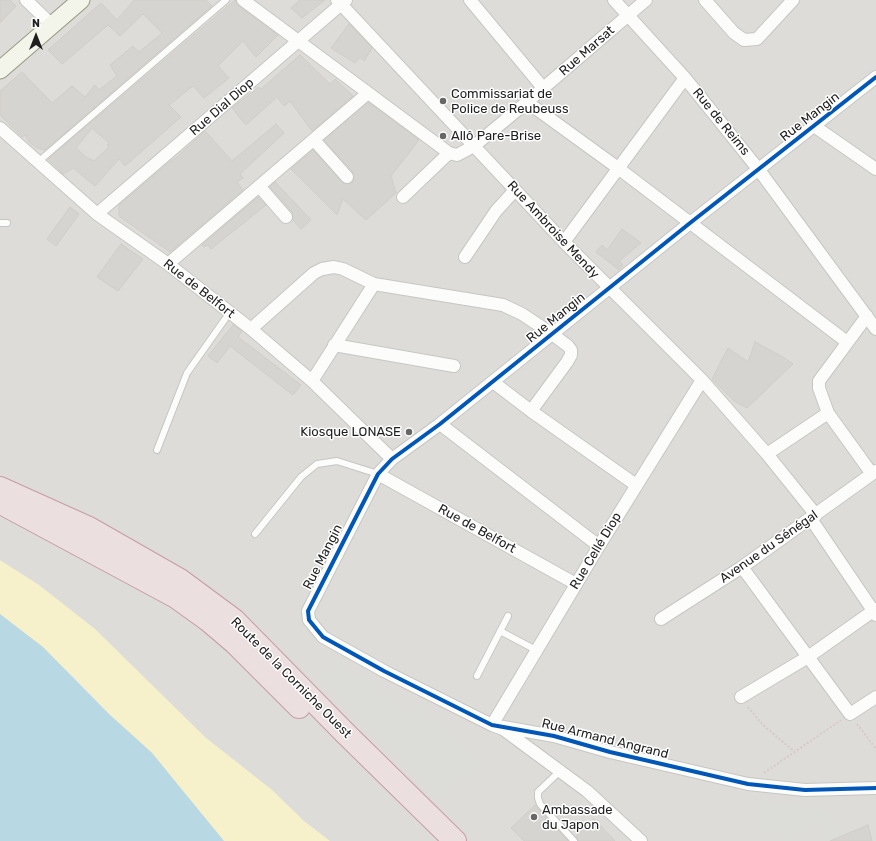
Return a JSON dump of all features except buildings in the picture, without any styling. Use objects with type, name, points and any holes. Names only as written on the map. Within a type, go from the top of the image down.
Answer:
[{"type":"highway","name":"Route de la Corniche Ouest","points":[[0,492],[67,539],[176,597],[208,620],[235,643],[438,841]]},
{"type":"highway","name":"Route de la Corniche Ouest","points":[[0,492],[96,532],[180,580],[234,620],[455,841]]},
{"type":"highway","points":[[0,517],[38,532],[67,539]]},
{"type":"main road","points":[[0,70],[81,0]]},
{"type":"street","points":[[26,0],[52,25]]},
{"type":"street","points":[[243,0],[450,154],[403,197]]},
{"type":"street","points":[[470,0],[544,88]]},
{"type":"street","name":"Rue de Reims","points":[[614,0],[685,78],[759,170],[876,329]]},
{"type":"street","name":"Rue Marsat","points":[[450,154],[457,155],[474,146],[528,102],[646,0]]},
{"type":"street","points":[[705,0],[734,33],[744,40],[757,39],[793,0]]},
{"type":"street","name":"Rue Dial Diop","points":[[97,214],[298,41],[341,1]]},
{"type":"street","name":"Rue Ambroise Mendy","points":[[341,1],[564,242],[609,289],[702,380],[767,454],[813,517],[875,611]]},
{"type":"street","name":"Rue Mangin","points":[[309,620],[308,611],[312,601],[378,474],[392,458],[440,424],[690,223],[876,77]]},
{"type":"street","points":[[564,242],[685,78]]},
{"type":"street","points":[[168,264],[368,93]]},
{"type":"street","points":[[528,102],[618,168],[847,342]]},
{"type":"street","points":[[814,126],[876,169]]},
{"type":"street","name":"Rue de Belfort","points":[[0,128],[97,214],[168,264],[251,329],[312,381],[392,458]]},
{"type":"street","points":[[314,140],[347,177]]},
{"type":"street","points":[[259,186],[286,217]]},
{"type":"street","points":[[465,257],[496,211],[515,190]]},
{"type":"street","points":[[251,329],[314,273],[322,269],[334,267],[343,269],[374,284],[503,305],[522,314],[552,334],[571,350],[571,355],[531,411]]},
{"type":"street","points":[[312,381],[374,284]]},
{"type":"street","points":[[867,316],[818,381],[828,413],[874,472]]},
{"type":"street","points":[[334,345],[454,366]]},
{"type":"street","name":"Rue Cellé Diop","points":[[492,724],[636,485],[702,380]]},
{"type":"street","points":[[493,382],[531,411],[636,485]]},
{"type":"street","points":[[767,454],[828,413]]},
{"type":"street","points":[[440,424],[599,546]]},
{"type":"street","name":"Avenue du Sénégal","points":[[661,619],[742,567],[874,472]]},
{"type":"street","name":"Rue de Belfort","points":[[378,474],[576,584]]},
{"type":"street","points":[[742,567],[850,714],[876,697]]},
{"type":"street","points":[[740,697],[808,657],[875,611]]},
{"type":"street","name":"Rue Armand Angrand","points":[[309,620],[323,637],[384,671],[492,724],[554,736],[617,754],[748,784],[805,790],[876,788]]},
{"type":"street","points":[[492,724],[503,729],[587,791],[641,841]]},
{"type":"lane","points":[[38,162],[226,0]]},
{"type":"lane","points":[[157,450],[187,373],[230,312]]},
{"type":"lane","points":[[255,534],[301,477],[317,464],[337,461],[378,474]]},
{"type":"lane","points":[[477,676],[508,616]]},
{"type":"lane","points":[[500,631],[536,650]]},
{"type":"lane","points":[[560,771],[538,792],[538,798],[540,804],[574,841]]},
{"type":"path","points":[[740,697],[763,725],[795,752]]},
{"type":"path","points":[[748,784],[850,714],[876,749]]},
{"type":"shaded area","points":[[0,0],[876,0],[876,841],[224,841],[173,778],[76,679],[0,614]]},
{"type":"shaded area","points":[[339,663],[351,675],[361,676],[402,713],[415,704],[479,763],[452,787],[436,796],[319,678]]},
{"type":"shaded area","points":[[767,802],[826,810],[841,832],[832,840],[818,825],[808,823],[786,841],[755,821]]},
{"type":"sand","points":[[0,560],[39,585],[95,629],[205,737],[272,790],[304,821],[330,841],[224,841],[152,753],[109,714],[76,679],[0,614]]},
{"type":"water","points":[[0,614],[43,647],[109,714],[152,753],[224,841],[0,841]]},
{"type":"cycle path","points":[[876,77],[690,223],[440,424],[392,459],[378,474],[308,611],[309,620],[323,637],[384,671],[492,725],[554,736],[610,752],[748,784],[805,790],[876,788]]},
{"type":"place","name":"Commissariat de Police de Reubeuss","points":[[443,101]]},
{"type":"place","name":"Allô Pare-Brise","points":[[443,136]]},
{"type":"place","name":"Kiosque LONASE","points":[[409,432]]},
{"type":"place","name":"Ambassade du Japon","points":[[534,817]]}]
